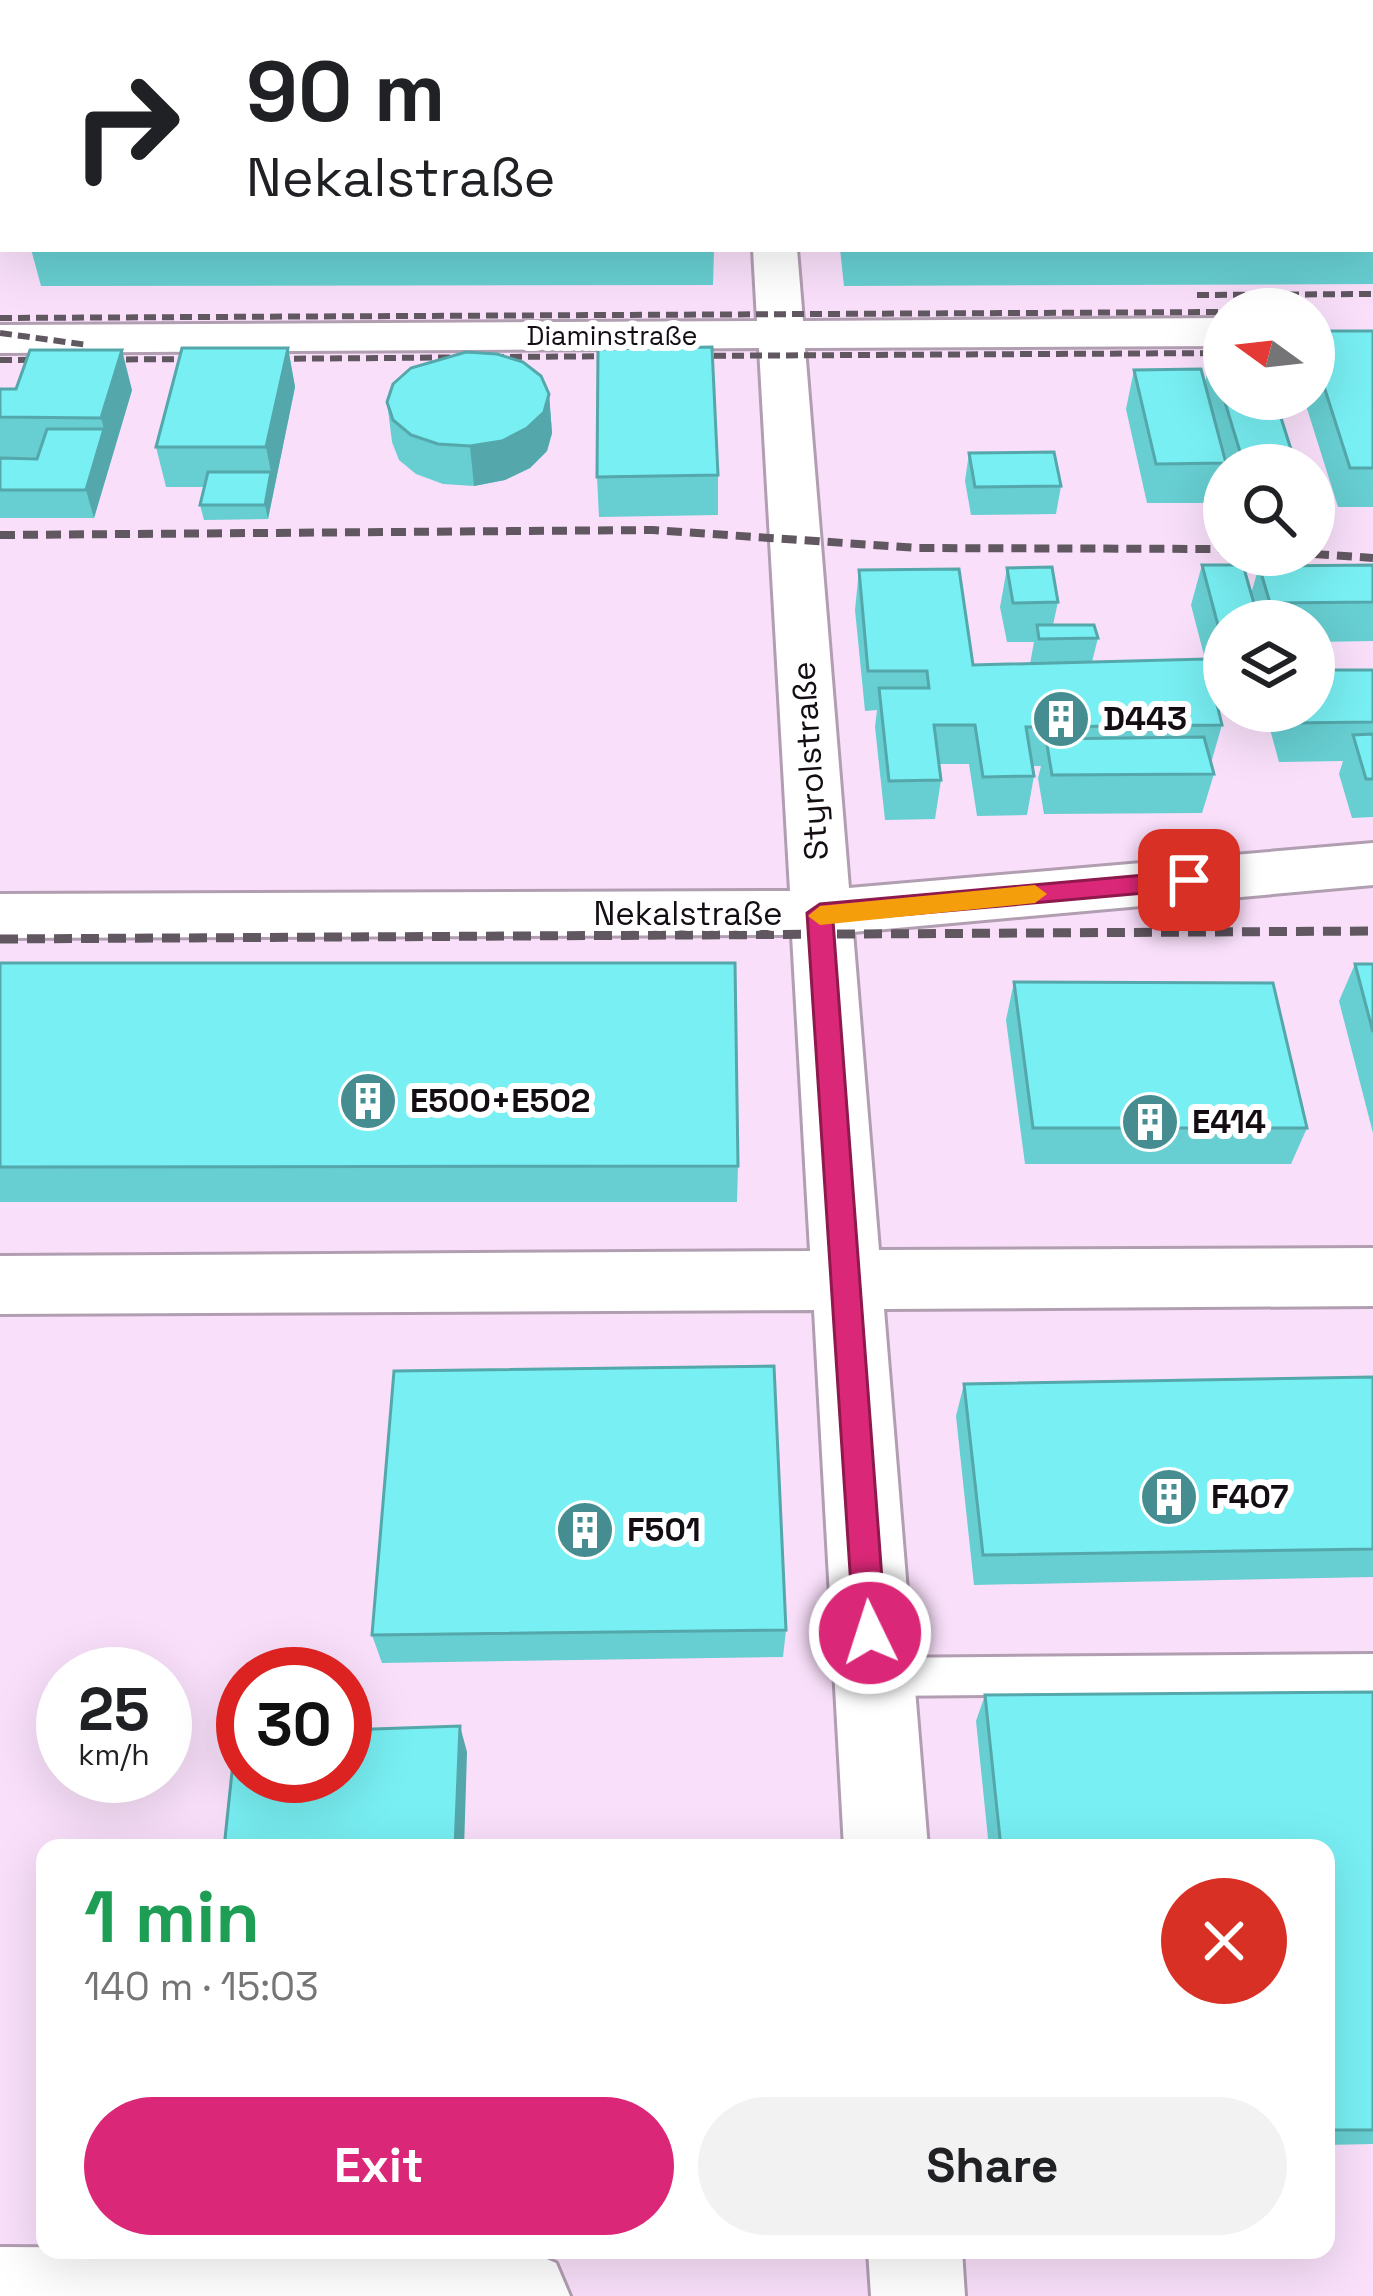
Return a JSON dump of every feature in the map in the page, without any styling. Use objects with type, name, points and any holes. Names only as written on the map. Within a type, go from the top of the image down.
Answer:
[{"type":"street","name":"Styrolstraße","points":[[776,252],[885,1839]]},
{"type":"street","name":"Diaminstraße","points":[[0,339],[1203,332]]},
{"type":"street","name":"Nekalstraße","points":[[0,916],[820,913],[1373,864]]},
{"type":"street","points":[[0,1285],[1373,1277]]},
{"type":"street","points":[[916,2259],[918,2296]]},
{"type":"street","points":[[0,2294],[524,2296]]},
{"type":"lane","points":[[874,1677],[1373,1673]]},
{"type":"shaded area","points":[[0,252],[1373,252],[1373,2296],[0,2296]]},
{"type":"building","points":[[1335,331],[1373,331],[1373,468],[1350,468],[1335,420]]},
{"type":"building","points":[[712,347],[718,475],[597,477],[598,349]]},
{"type":"building","points":[[182,348],[288,348],[266,447],[156,447]]},
{"type":"building","points":[[30,350],[122,350],[101,418],[0,417],[0,389],[16,389]]},
{"type":"building","points":[[466,352],[523,362],[541,376],[549,394],[544,412],[502,441],[470,446],[438,444],[411,435],[393,420],[387,402],[393,384],[411,368]]},
{"type":"building","points":[[1201,369],[1203,420],[1215,420],[1221,444],[1203,444],[1203,463],[1156,464],[1134,370]]},
{"type":"building","points":[[1230,420],[1282,420],[1289,444],[1238,444]]},
{"type":"building","points":[[47,429],[104,429],[86,490],[0,490],[0,458],[37,459]]},
{"type":"building","points":[[1054,452],[1061,486],[975,487],[969,453]]},
{"type":"building","points":[[208,472],[271,472],[265,505],[200,505]]},
{"type":"building","points":[[1335,565],[1373,565],[1373,602],[1269,600],[1262,576],[1335,576]]},
{"type":"building","points":[[1052,567],[1058,602],[1013,603],[1007,568]]},
{"type":"building","points":[[959,569],[973,665],[1203,659],[1203,725],[1026,727],[1034,776],[983,777],[975,725],[934,725],[941,780],[889,781],[879,688],[929,688],[927,671],[868,671],[859,570]]},
{"type":"building","points":[[1205,576],[1246,576],[1253,600],[1211,600]]},
{"type":"building","points":[[1037,625],[1094,625],[1098,638],[1039,639]]},
{"type":"building","points":[[1335,670],[1373,670],[1373,722],[1335,722]]},
{"type":"building","points":[[1373,734],[1373,779],[1366,779],[1353,735]]},
{"type":"building","points":[[1204,737],[1214,774],[1052,775],[1046,739]]},
{"type":"building","name":"E500+E502","points":[[0,963],[735,963],[738,1166],[0,1167]]},
{"type":"building","points":[[1355,964],[1373,964],[1373,1032]]},
{"type":"building","name":"E414","points":[[1014,982],[1273,983],[1307,1128],[1033,1128]]},
{"type":"building","name":"F501","points":[[774,1366],[786,1630],[372,1635],[394,1371]]},
{"type":"building","name":"F407","points":[[1373,1377],[1373,1549],[983,1555],[964,1384]]},
{"type":"building","points":[[1373,1692],[1373,2130],[1335,2130],[1335,1839],[1000,1839],[985,1695]]},
{"type":"building","points":[[460,1726],[455,1839],[225,1839],[229,1803],[372,1803],[372,1729]]},
{"type":"railway","points":[[1197,295],[1373,294]]},
{"type":"railway","points":[[0,318],[1203,312]]},
{"type":"railway","points":[[0,333],[88,345]]},
{"type":"railway","points":[[678,356],[1203,353]]},
{"type":"railway","points":[[258,359],[630,356]]},
{"type":"railway","points":[[0,360],[210,359]]},
{"type":"railway","points":[[0,535],[653,530],[918,548],[1203,549]]},
{"type":"railway","points":[[1335,555],[1373,558]]},
{"type":"railway","points":[[0,939],[1373,931]]},
{"type":"slow traffic","points":[[820,916],[1035,894]]},
{"type":"place","name":"D443","points":[[1061,719]]},
{"type":"place","name":"E500+E502","points":[[368,1101]]},
{"type":"place","name":"E414","points":[[1150,1122]]},
{"type":"place","name":"F407","points":[[1169,1497]]},
{"type":"place","name":"F501","points":[[585,1530]]},
{"type":"route","points":[[870,1633],[820,913],[1189,880]]}]
